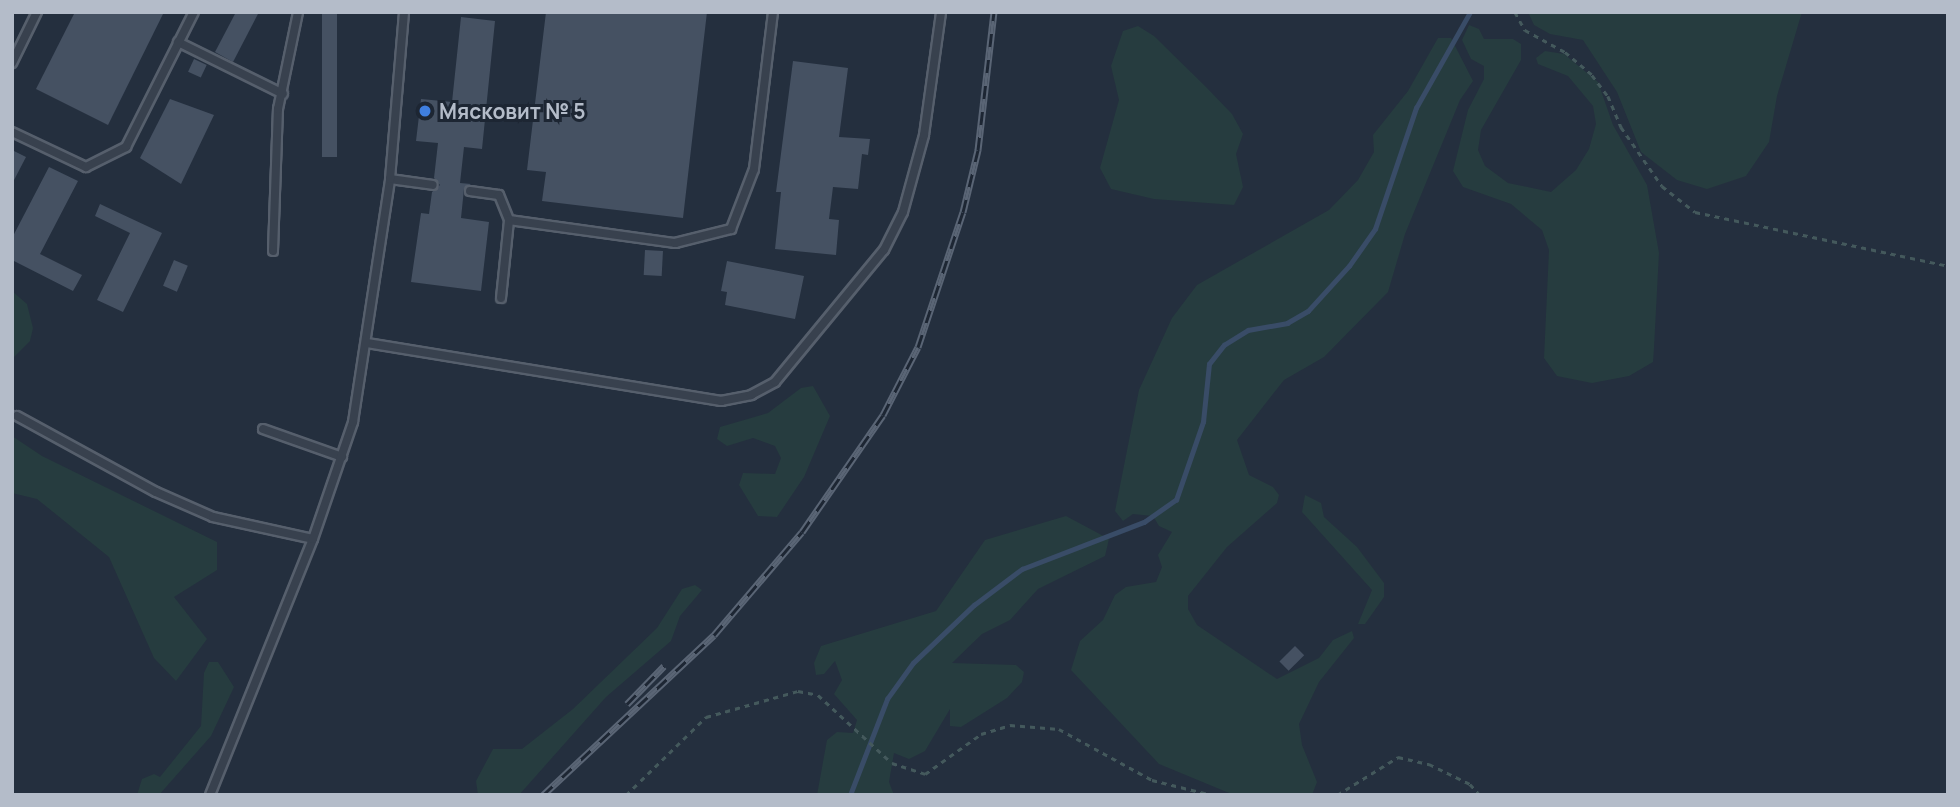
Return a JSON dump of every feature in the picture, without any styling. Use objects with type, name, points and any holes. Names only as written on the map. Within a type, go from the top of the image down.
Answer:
[{"type":"lane","points":[[12,63],[37,12]]},
{"type":"lane","points":[[12,132],[86,167],[127,147],[194,12]]},
{"type":"lane","points":[[273,251],[278,109],[298,12]]},
{"type":"lane","points":[[210,795],[313,539],[342,457],[367,343],[390,179],[404,12]]},
{"type":"lane","points":[[509,220],[675,243],[732,229],[754,169],[773,12]]},
{"type":"lane","points":[[367,343],[721,401],[751,395],[775,382],[884,250],[904,212],[925,135],[941,12]]},
{"type":"lane","points":[[178,42],[283,94]]},
{"type":"lane","points":[[390,179],[433,186]]},
{"type":"lane","points":[[470,191],[499,195],[509,220],[501,298]]},
{"type":"lane","points":[[17,416],[156,492],[213,517],[313,539]]},
{"type":"lane","points":[[263,429],[342,457]]},
{"type":"path","points":[[1515,12],[1525,30],[1565,52],[1592,75],[1608,96],[1620,127],[1662,186],[1695,212],[1948,266]]},
{"type":"path","points":[[626,795],[706,717],[798,691],[818,695],[892,763],[925,774],[981,734],[1010,725],[1059,729],[1152,780],[1212,795]]},
{"type":"path","points":[[1337,795],[1398,757],[1429,765],[1470,784],[1480,795]]},
{"type":"green space","points":[[1528,12],[1802,12],[1777,96],[1769,142],[1746,176],[1707,189],[1677,180],[1641,152],[1617,92],[1583,40],[1550,34],[1534,25]]},
{"type":"green space","points":[[1469,25],[1479,29],[1484,39],[1513,39],[1521,44],[1521,60],[1481,130],[1478,150],[1485,166],[1508,183],[1551,192],[1576,170],[1589,149],[1596,124],[1593,106],[1568,76],[1538,64],[1536,58],[1545,51],[1564,54],[1598,82],[1613,125],[1647,185],[1659,253],[1653,362],[1629,376],[1592,383],[1557,376],[1544,358],[1549,250],[1542,230],[1511,204],[1463,187],[1453,171],[1468,110],[1484,79],[1484,66],[1471,59],[1462,40]]},
{"type":"green space","points":[[1138,26],[1154,36],[1206,87],[1232,114],[1243,134],[1236,154],[1243,187],[1234,205],[1154,199],[1111,189],[1100,168],[1119,100],[1111,66],[1123,31]]},
{"type":"green space","points":[[1438,38],[1451,38],[1473,81],[1460,100],[1405,234],[1388,292],[1324,357],[1284,380],[1237,440],[1249,475],[1273,487],[1279,495],[1277,503],[1227,547],[1188,596],[1188,609],[1197,625],[1277,679],[1319,658],[1333,640],[1352,631],[1354,638],[1319,682],[1299,724],[1302,745],[1317,782],[1312,795],[1234,795],[1159,764],[1071,670],[1080,641],[1103,620],[1115,595],[1126,587],[1156,582],[1162,567],[1158,555],[1172,532],[1159,526],[1153,516],[1133,514],[1123,521],[1115,511],[1139,390],[1172,318],[1197,285],[1329,210],[1358,180],[1374,152],[1373,135],[1408,91]]},
{"type":"green space","points":[[12,291],[27,304],[33,328],[30,341],[12,359]]},
{"type":"green space","points":[[813,386],[830,416],[804,477],[777,517],[758,516],[739,485],[743,473],[775,474],[781,458],[775,446],[753,438],[727,446],[717,439],[720,427],[768,413],[801,388]]},
{"type":"green space","points":[[12,436],[42,456],[217,542],[217,570],[174,597],[207,639],[176,681],[154,658],[109,557],[37,499],[12,493]]},
{"type":"green space","points":[[1305,495],[1321,503],[1324,517],[1357,547],[1384,583],[1384,597],[1365,624],[1358,624],[1372,590],[1302,512]]},
{"type":"green space","points":[[1066,516],[1109,539],[1105,556],[1038,589],[1010,620],[982,634],[952,663],[1016,665],[1024,672],[1022,682],[1007,698],[961,727],[950,726],[950,709],[925,751],[909,759],[894,753],[889,782],[894,795],[817,795],[827,740],[837,732],[853,733],[857,720],[834,694],[842,680],[835,661],[824,674],[816,675],[814,663],[821,646],[936,611],[985,540]]},
{"type":"green space","points":[[695,585],[702,590],[680,616],[671,641],[606,697],[519,795],[478,795],[476,781],[493,749],[522,749],[573,709],[657,628],[682,589]]},
{"type":"green space","points":[[209,662],[218,662],[234,687],[211,736],[159,795],[137,795],[142,779],[154,774],[160,777],[201,726],[204,673]]},
{"type":"building","points":[[75,12],[164,12],[108,125],[36,89]]},
{"type":"building","points":[[236,12],[259,12],[233,62],[215,52]]},
{"type":"building","points":[[322,12],[337,12],[337,157],[322,157]]},
{"type":"building","points":[[546,12],[707,12],[683,218],[542,201],[546,172],[527,170]]},
{"type":"building","points":[[461,17],[495,21],[482,149],[464,147],[460,183],[471,184],[464,189],[461,218],[489,222],[481,291],[411,282],[421,213],[429,214],[432,192],[440,185],[434,178],[438,143],[416,141],[421,99],[452,102]]},
{"type":"building","points":[[194,59],[207,65],[201,78],[188,72]]},
{"type":"building","points":[[793,61],[848,68],[839,137],[870,139],[868,155],[862,154],[858,189],[833,187],[829,219],[839,220],[836,255],[775,249],[781,192],[776,192]]},
{"type":"building","points":[[170,99],[214,115],[181,184],[140,158]]},
{"type":"building","points":[[12,150],[26,157],[12,184]]},
{"type":"building","points":[[49,167],[78,181],[40,254],[82,275],[73,291],[12,260],[12,238]]},
{"type":"building","points":[[100,204],[162,233],[123,312],[97,300],[130,233],[95,216]]},
{"type":"building","points":[[645,250],[663,251],[662,276],[644,275]]},
{"type":"building","points":[[174,260],[188,266],[177,292],[163,286]]},
{"type":"building","points":[[727,261],[804,276],[795,319],[725,305],[727,292],[721,291]]},
{"type":"building","points":[[1295,646],[1304,655],[1289,671],[1279,662]]},
{"type":"waterway","points":[[850,795],[887,699],[913,663],[974,605],[1022,569],[1144,522],[1176,500],[1203,422],[1209,364],[1224,345],[1248,330],[1287,323],[1308,311],[1349,266],[1375,229],[1416,108],[1470,12]]},
{"type":"railway","points":[[543,795],[714,635],[802,532],[883,415],[918,347],[963,212],[978,150],[994,12]]},
{"type":"railway","points":[[627,704],[664,666]]},
{"type":"place","name":"Мясковит № 5","points":[[425,111]]}]
